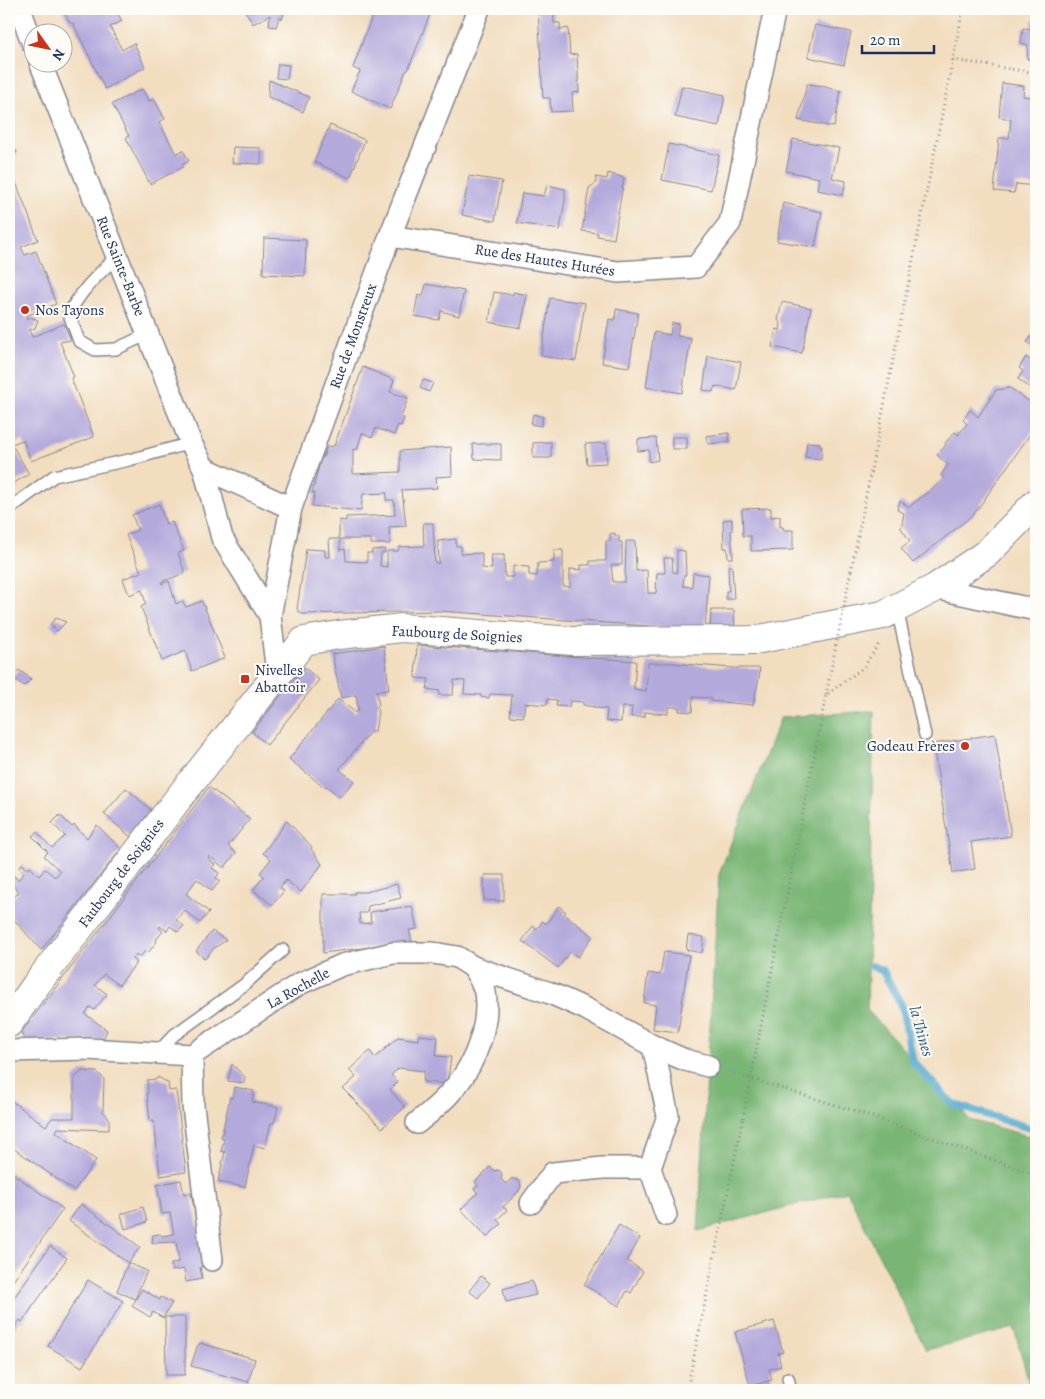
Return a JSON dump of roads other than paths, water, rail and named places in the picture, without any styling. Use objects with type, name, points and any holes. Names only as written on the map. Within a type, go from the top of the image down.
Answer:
[{"type":"street","points":[[20,9],[25,22]]},
{"type":"street","name":"Rue de Monstreux","points":[[277,673],[270,616],[291,508],[390,236],[479,9]]},
{"type":"street","name":"Rue des Hautes Hurées","points":[[390,236],[618,272],[696,267],[730,223],[775,9]]},
{"type":"street","name":"Rue Sainte-Barbe","points":[[44,72],[191,443],[204,468],[222,538],[270,616]]},
{"type":"street","points":[[204,468],[291,508]]},
{"type":"street","name":"Faubourg de Soignies","points":[[9,1023],[36,985],[277,673],[304,641],[339,634],[402,628],[572,641],[755,640],[890,612],[935,588],[987,553],[1036,503]]},
{"type":"street","points":[[935,588],[1036,610]]},
{"type":"street","name":"La Rochelle","points":[[192,1055],[299,984],[342,964],[393,954],[432,953],[457,957],[473,967],[550,993],[586,1009],[653,1046],[685,1060],[708,1066]]},
{"type":"street","points":[[417,1123],[438,1106],[458,1085],[478,1045],[484,1025],[486,1007],[484,990],[473,967]]},
{"type":"street","points":[[653,1046],[668,1116],[650,1168],[666,1215]]},
{"type":"street","points":[[9,1051],[87,1049],[192,1055],[193,1106],[212,1260]]},
{"type":"street","points":[[531,1203],[553,1173],[603,1168],[650,1168]]},
{"type":"lane","points":[[116,257],[85,289],[76,301],[70,314],[79,341],[95,350],[116,349],[148,334]]},
{"type":"lane","points":[[9,509],[54,476],[129,460],[191,443]]},
{"type":"lane","points":[[890,612],[925,735]]},
{"type":"lane","points":[[157,1052],[174,1035],[245,984],[283,950]]},
{"type":"lane","points":[[788,1378],[791,1390]]},
{"type":"waterway","name":"la Thines","points":[[872,966],[883,971],[902,1007],[913,1062],[952,1104],[1036,1130]]},
{"type":"place","name":"Nos Tayons","points":[[25,310]]},
{"type":"place","name":"Nivelles Abattoir","points":[[245,679]]},
{"type":"place","name":"Godeau Frères","points":[[965,746]]}]
